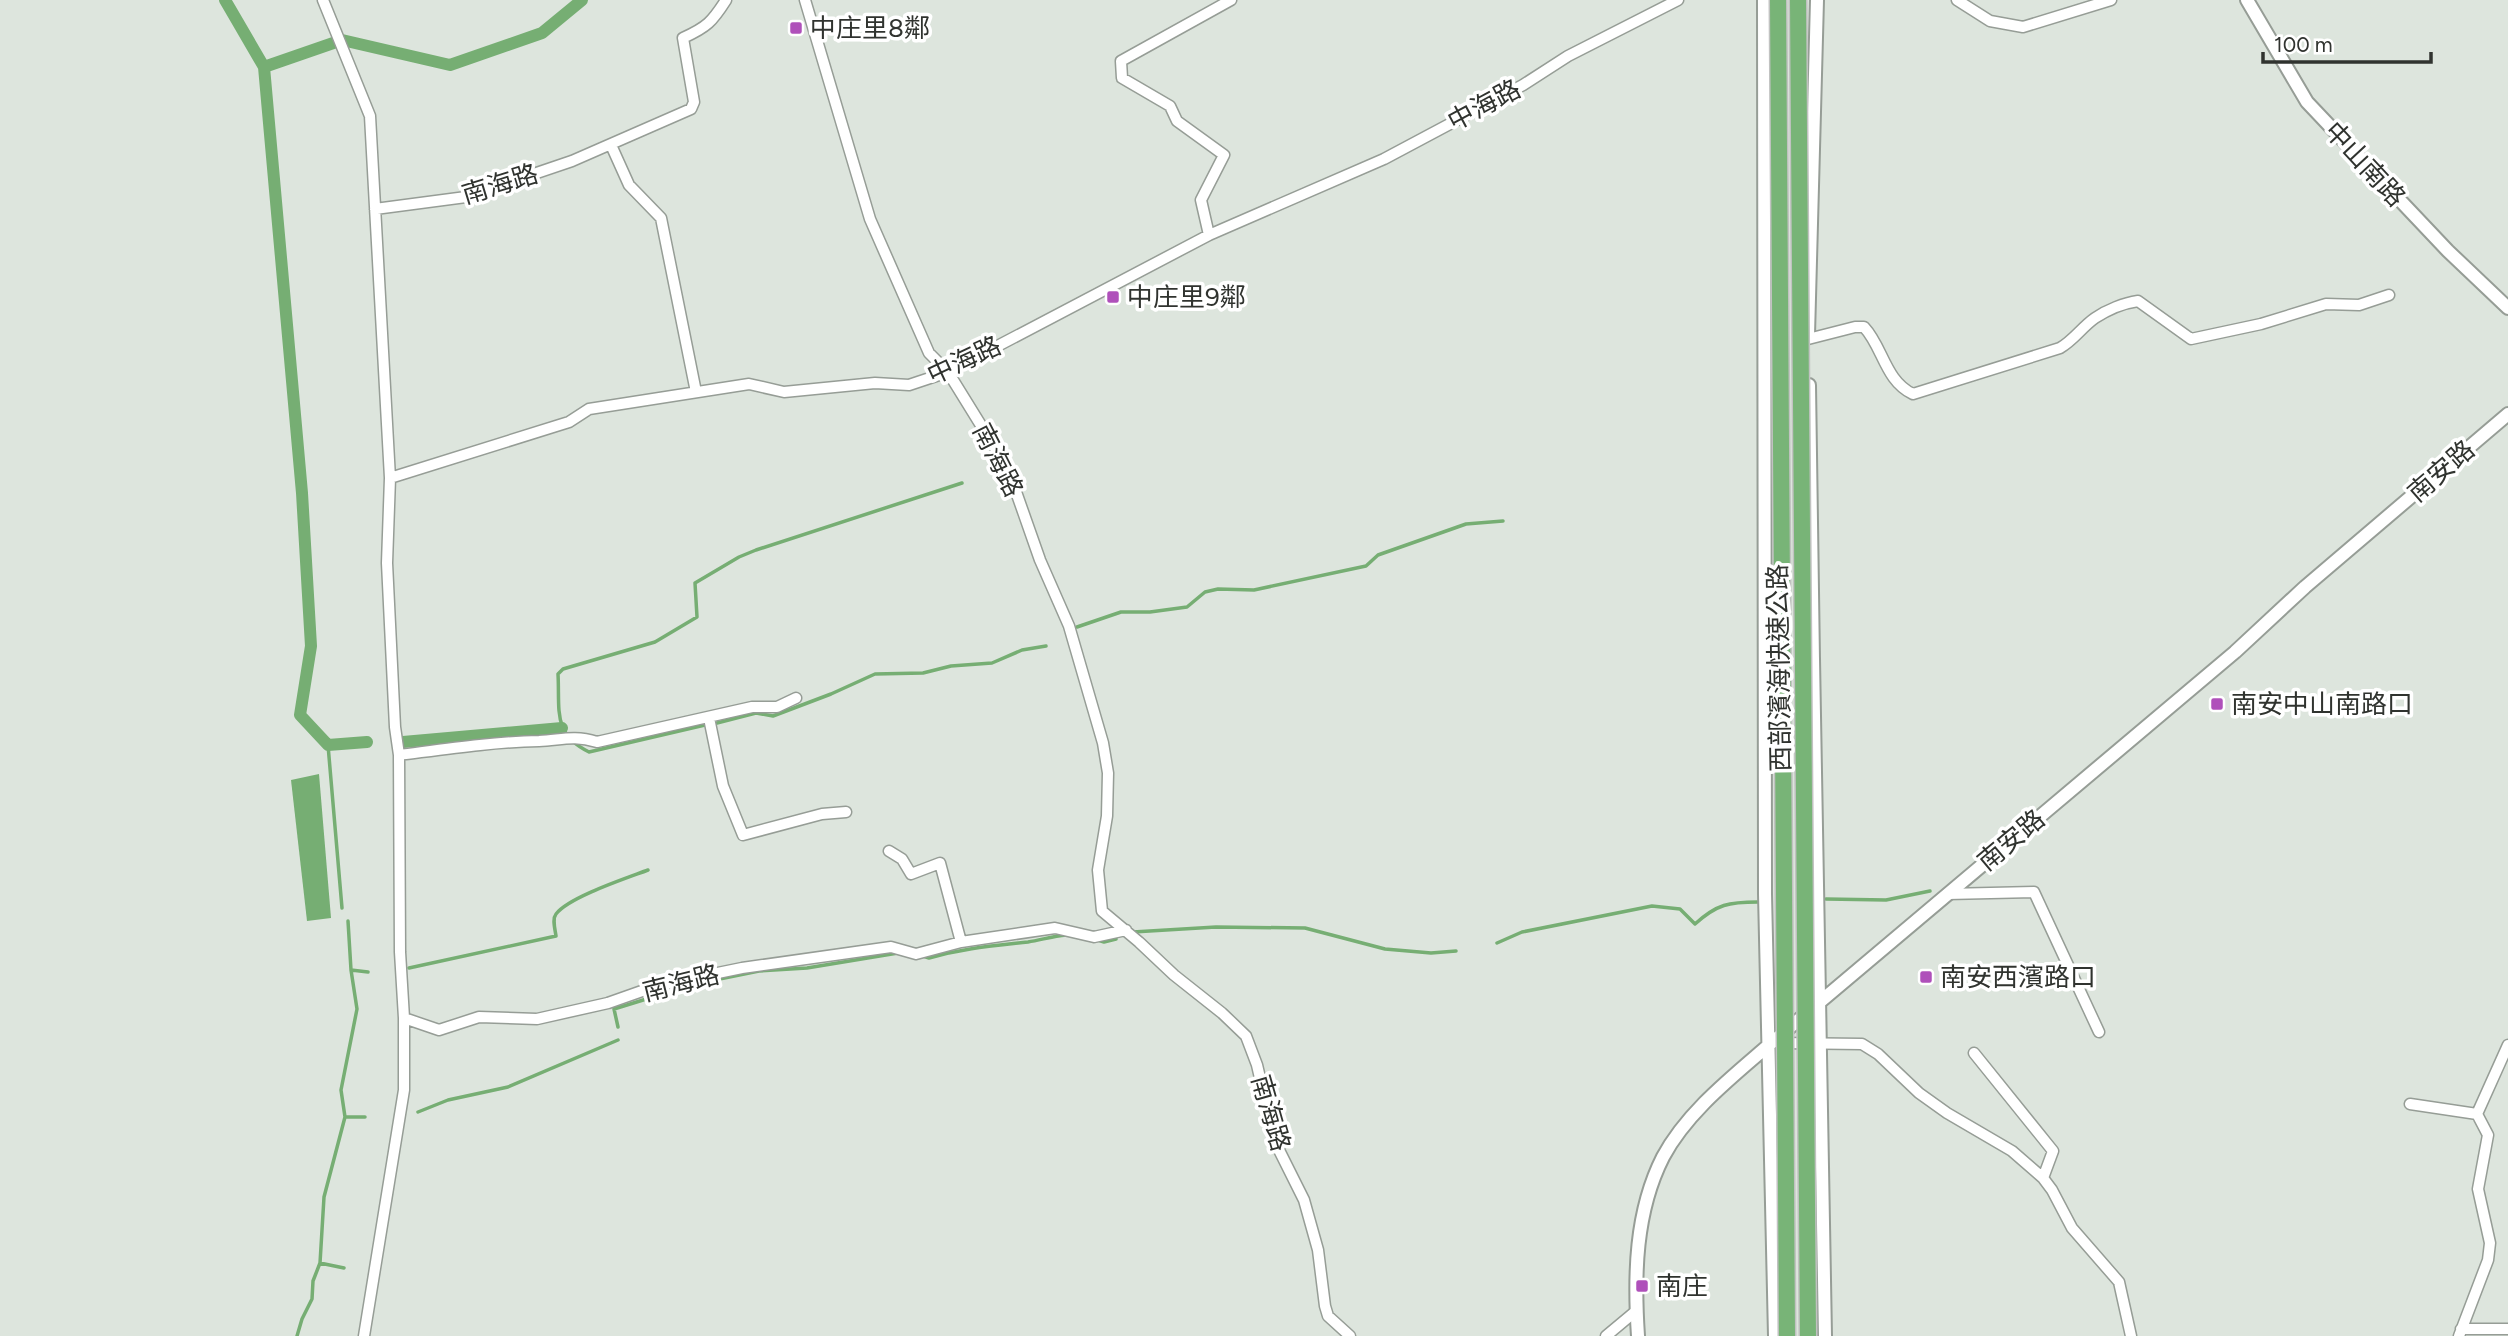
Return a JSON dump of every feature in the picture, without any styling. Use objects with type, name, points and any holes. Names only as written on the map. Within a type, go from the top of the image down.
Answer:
[{"type":"highway","name":"西部濱海快速公路","points":[[1777,0],[1787,1336]]},
{"type":"highway","name":"西部濱海快速公路","points":[[1798,0],[1808,1336]]},
{"type":"street","points":[[323,0],[370,116],[390,478],[387,563],[395,727],[399,755],[404,1090],[364,1336]]},
{"type":"street","name":"南海路","points":[[375,209],[466,197],[611,145],[691,109],[694,102],[683,38],[705,28],[713,21],[726,0]]},
{"type":"street","name":"南海路","points":[[805,0],[870,219],[929,353],[948,372],[1008,470],[1040,560],[1069,626],[1103,743],[1108,773],[1107,816],[1098,870],[1102,911],[1246,1036],[1257,1065],[1275,1142],[1304,1200],[1318,1250],[1328,1316],[1350,1336]]},
{"type":"street","points":[[1209,235],[1201,200],[1224,155],[1177,121],[1170,106],[1122,78],[1121,61],[1231,0]]},
{"type":"street","name":"中海路","points":[[390,478],[569,422],[589,410],[749,384],[783,392],[875,383],[909,385],[948,372],[1209,235],[1384,159],[1523,85],[1568,56],[1678,0]]},
{"type":"street","points":[[1764,0],[1765,894],[1775,1336]]},
{"type":"street","points":[[1817,0],[1808,339],[1818,894],[1816,1004],[1825,1336]]},
{"type":"street","points":[[1957,0],[1990,20],[2022,27],[2111,0]]},
{"type":"street","name":"中山南路","points":[[2247,0],[2307,102],[2448,251],[2508,308]]},
{"type":"street","points":[[611,145],[629,185],[661,218],[696,392]]},
{"type":"street","points":[[1808,339],[1864,327],[1895,380],[1904,390],[1913,394],[2060,348],[2072,342],[2094,319],[2129,302],[2138,301],[2191,339],[2261,324],[2326,304],[2359,305],[2389,295]]},
{"type":"street","name":"南安路","points":[[1638,1336],[1636,1311],[1639,1236],[1646,1200],[1664,1156],[1689,1120],[1724,1084],[1816,1004],[2235,652],[2305,587],[2508,414]]},
{"type":"street","points":[[399,755],[510,741],[578,737],[597,743],[752,707],[777,707],[796,698]]},
{"type":"street","points":[[709,718],[723,786],[743,835],[822,814],[846,812]]},
{"type":"street","points":[[889,851],[902,859],[911,874],[940,863],[961,942]]},
{"type":"street","points":[[1947,894],[2034,892],[2099,1031]]},
{"type":"street","name":"南海路","points":[[404,1018],[439,1030],[479,1017],[537,1018],[608,1003],[659,985],[742,968],[891,947],[916,954],[961,942],[1055,928],[1094,937],[1126,930]]},
{"type":"street","points":[[1770,1044],[1862,1044],[1878,1054],[1919,1093],[2012,1152],[2043,1178],[2072,1228],[2119,1282],[2131,1336]]},
{"type":"street","points":[[2477,1114],[2508,1045]]},
{"type":"street","points":[[1974,1053],[2053,1151],[2043,1178]]},
{"type":"street","points":[[2410,1104],[2477,1114]]},
{"type":"street","points":[[2477,1114],[2488,1135],[2479,1189],[2490,1243],[2488,1260],[2460,1332],[2508,1329]]},
{"type":"street","points":[[1606,1336],[1636,1311]]},
{"type":"shaded area","points":[[319,774],[331,918],[307,921],[291,780]]},
{"type":"waterway","points":[[225,0],[264,67],[342,40],[450,65],[542,33],[582,0]]},
{"type":"waterway","points":[[264,67],[302,493],[311,646],[300,715],[328,745],[367,742]]},
{"type":"waterway","points":[[705,725],[589,752],[577,745],[563,729],[559,710],[558,674],[563,669],[655,642],[697,617],[695,583],[739,557],[962,483]]},
{"type":"waterway","points":[[1077,627],[1121,612],[1150,612],[1187,607],[1205,592],[1218,589],[1254,590],[1366,566],[1378,555],[1466,524],[1503,521]]},
{"type":"waterway","points":[[717,723],[756,713],[773,716],[875,674],[923,673],[951,666],[992,663],[1022,650],[1046,646]]},
{"type":"waterway","points":[[403,742],[562,728]]},
{"type":"waterway","points":[[328,745],[342,908]]},
{"type":"waterway","points":[[409,968],[556,936],[554,919],[563,908],[599,889],[648,870]]},
{"type":"waterway","points":[[1826,899],[1886,900],[1930,891]]},
{"type":"waterway","points":[[1497,943],[1522,932],[1652,906],[1680,909],[1695,924],[1710,912],[1724,906],[1758,902]]},
{"type":"waterway","points":[[297,1336],[312,1299],[313,1281],[320,1263],[324,1197],[345,1117],[341,1090],[357,1009],[348,921]]},
{"type":"waterway","points":[[1133,932],[1216,927],[1305,928],[1385,949],[1431,953],[1456,951]]},
{"type":"waterway","points":[[923,956],[929,958],[1066,935]]},
{"type":"waterway","points":[[1098,940],[1104,942],[1116,939]]},
{"type":"waterway","points":[[618,1027],[614,1009],[695,984],[759,971],[807,968],[898,953]]},
{"type":"waterway","points":[[351,970],[368,972]]},
{"type":"waterway","points":[[418,1112],[448,1100],[508,1087],[618,1040]]},
{"type":"waterway","points":[[345,1117],[365,1117]]},
{"type":"waterway","points":[[320,1263],[344,1268]]},
{"type":"place","name":"中庄里8鄰","points":[[796,28]]},
{"type":"place","name":"中庄里9鄰","points":[[1113,297]]},
{"type":"place","name":"南安中山南路口","points":[[2217,704]]},
{"type":"place","name":"南安西濱路口","points":[[1926,977]]},
{"type":"place","name":"南庄","points":[[1642,1286]]}]
